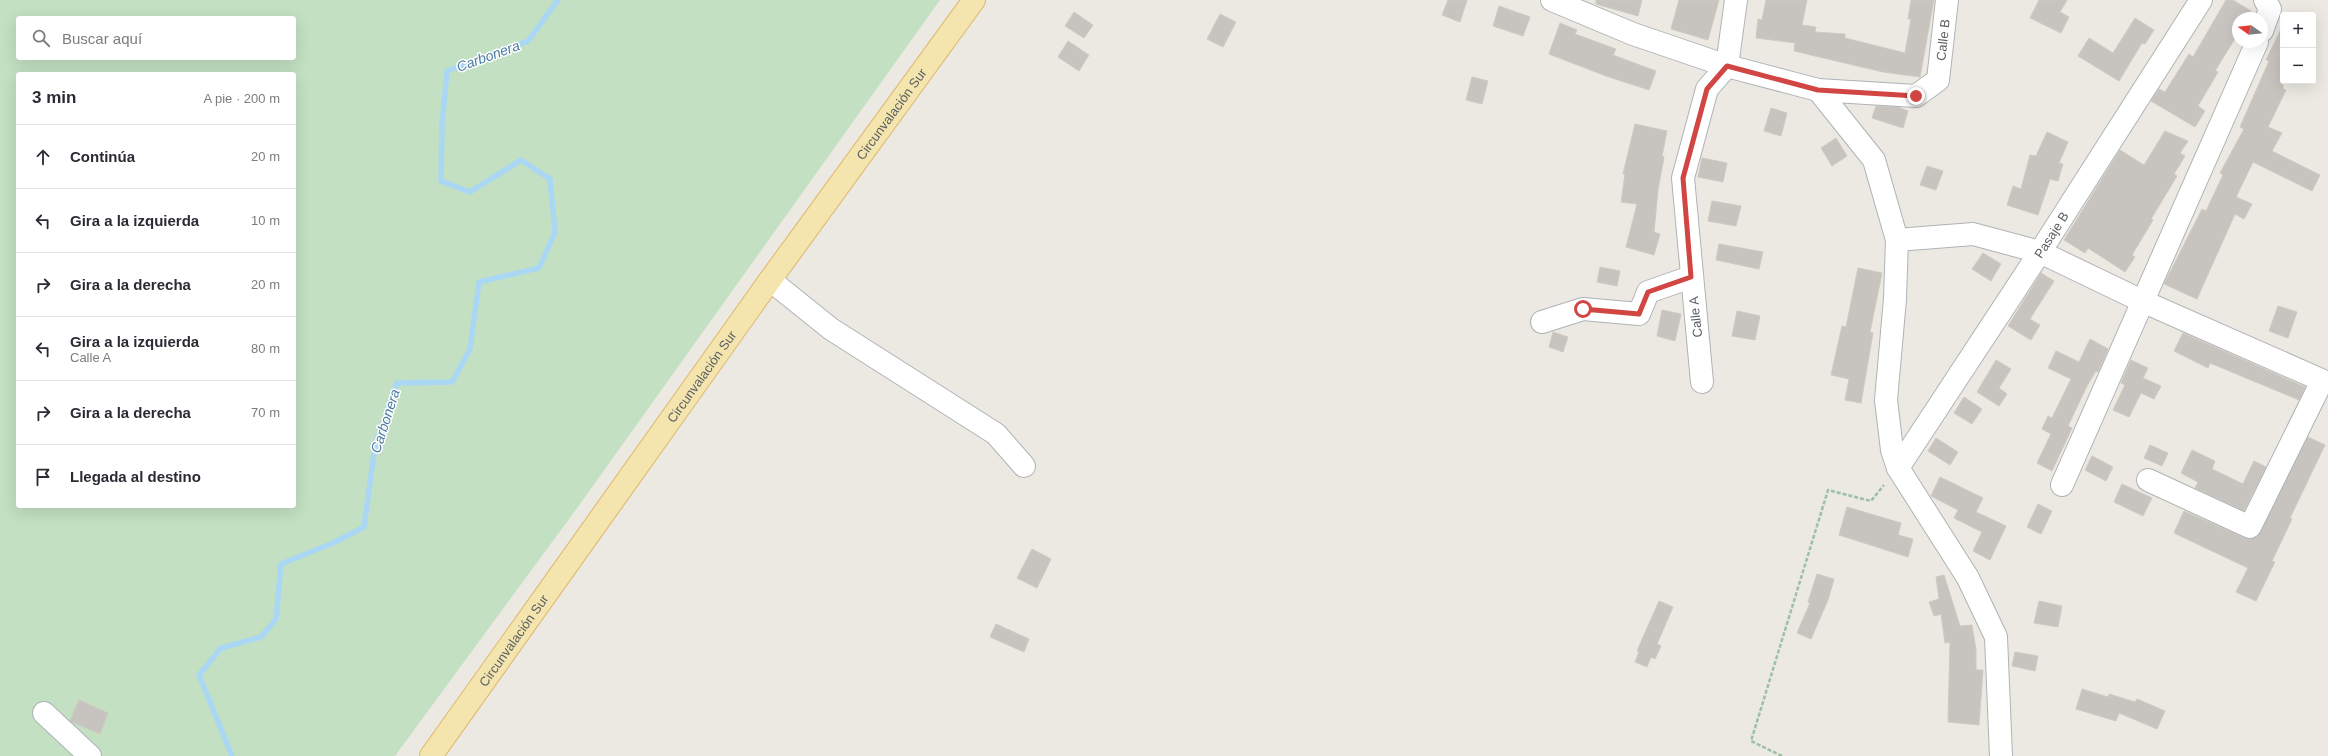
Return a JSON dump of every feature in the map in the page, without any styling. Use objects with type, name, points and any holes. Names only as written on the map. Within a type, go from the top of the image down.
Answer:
[{"type":"main road","name":"Circunvalación Sur","points":[[431,756],[770,280],[974,0]]},
{"type":"street","points":[[1552,0],[1633,34],[1727,66],[1818,90],[1874,160],[1897,240],[1895,299],[1886,400],[1892,450],[1898,468],[1968,578],[1996,636],[2001,756]]},
{"type":"street","points":[[1727,66],[1736,0]]},
{"type":"street","name":"Calle B","points":[[1818,90],[1916,96],[1938,80],[1947,0]]},
{"type":"street","name":"Pasaje B","points":[[1898,468],[2040,252],[2201,0]]},
{"type":"street","points":[[2265,0],[2270,9],[2268,14]]},
{"type":"street","points":[[2062,485],[2254,48]]},
{"type":"street","name":"Calle A","points":[[1702,382],[1691,277],[1683,178],[1707,89],[1727,66]]},
{"type":"street","points":[[1897,240],[1973,234],[2040,252],[2142,301],[2325,382],[2250,527],[2148,480]]},
{"type":"street","points":[[1542,322],[1583,309],[1639,314],[1648,292],[1691,277]]},
{"type":"street","points":[[770,280],[831,329],[996,434],[1024,466]]},
{"type":"street","points":[[44,713],[90,756]]},
{"type":"path","points":[[1782,756],[1751,741],[1828,490],[1871,501],[1898,468]]},
{"type":"green space","points":[[0,0],[940,0],[580,504],[395,756],[0,756]]},
{"type":"building","points":[[1448,0],[1467,0],[1460,22],[1442,15]]},
{"type":"building","points":[[1596,0],[1642,0],[1638,16],[1596,4]]},
{"type":"building","points":[[1679,0],[1719,0],[1708,40],[1671,29]]},
{"type":"building","points":[[1766,0],[1807,0],[1802,25],[1816,27],[1815,32],[1845,34],[1845,38],[1905,53],[1911,19],[1908,19],[1911,0],[1934,0],[1920,77],[1883,72],[1794,51],[1795,43],[1756,38],[1758,19],[1762,20]]},
{"type":"building","points":[[2039,0],[2067,0],[2060,12],[2069,17],[2061,33],[2030,18]]},
{"type":"building","points":[[2226,0],[2233,0],[2251,11],[2232,12],[2232,43],[2215,71],[2218,72],[2198,106],[2205,111],[2195,127],[2151,101],[2159,89],[2165,92],[2189,54],[2193,57]]},
{"type":"building","points":[[1499,6],[1530,17],[1523,36],[1493,26]]},
{"type":"building","points":[[1074,12],[1093,25],[1084,38],[1065,26]]},
{"type":"building","points":[[1220,14],[1236,22],[1223,47],[1207,39]]},
{"type":"building","points":[[2135,18],[2154,30],[2145,44],[2142,43],[2119,81],[2078,56],[2089,38],[2113,53]]},
{"type":"building","points":[[1560,23],[1577,30],[1575,34],[1616,49],[1613,55],[1656,71],[1649,90],[1606,76],[1549,54]]},
{"type":"building","points":[[2280,31],[2280,84],[2283,84],[2283,89],[2286,90],[2268,127],[2282,133],[2272,151],[2320,175],[2312,191],[2253,162],[2236,197],[2252,204],[2244,219],[2235,214],[2197,299],[2164,284],[2202,209],[2206,211],[2223,175],[2220,173],[2244,129],[2240,127],[2269,61],[2266,60]]},
{"type":"building","points":[[1068,41],[1089,55],[1079,71],[1058,57]]},
{"type":"building","points":[[1472,77],[1488,81],[1482,104],[1466,100]]},
{"type":"building","points":[[1876,106],[1898,107],[1908,111],[1903,128],[1872,118]]},
{"type":"building","points":[[1771,108],[1787,113],[1781,136],[1764,131]]},
{"type":"building","points":[[1635,124],[1667,131],[1662,156],[1664,157],[1658,190],[1654,232],[1660,234],[1654,255],[1626,247],[1637,204],[1621,202],[1625,174],[1623,174]]},
{"type":"building","points":[[2165,131],[2188,141],[2180,153],[2185,156],[2174,174],[2177,176],[2151,219],[2153,220],[2132,255],[2135,257],[2125,272],[2088,248],[2085,253],[2064,240],[2120,150],[2144,165]]},
{"type":"building","points":[[2047,132],[2068,142],[2059,163],[2063,164],[2058,181],[2050,179],[2038,215],[2007,205],[2013,186],[2021,189],[2030,155],[2036,156]]},
{"type":"building","points":[[1836,138],[1847,156],[1832,166],[1821,148]]},
{"type":"building","points":[[1702,158],[1727,163],[1723,182],[1698,177]]},
{"type":"building","points":[[1927,166],[1943,171],[1936,190],[1920,185]]},
{"type":"building","points":[[1712,201],[1741,206],[1736,226],[1708,221]]},
{"type":"building","points":[[1719,244],[1763,252],[1759,269],[1716,260]]},
{"type":"building","points":[[1983,253],[2001,264],[1991,281],[1972,269]]},
{"type":"building","points":[[1600,267],[1620,271],[1617,286],[1597,282]]},
{"type":"building","points":[[1858,268],[1882,273],[1870,332],[1873,333],[1861,403],[1845,400],[1849,379],[1831,375],[1842,326],[1846,327]]},
{"type":"building","points":[[2041,273],[2054,281],[2030,319],[2040,325],[2031,340],[2008,326]]},
{"type":"building","points":[[2278,306],[2297,312],[2288,338],[2269,331]]},
{"type":"building","points":[[1662,310],[1681,314],[1675,341],[1657,336]]},
{"type":"building","points":[[1737,311],[1760,316],[1755,340],[1732,336]]},
{"type":"building","points":[[1553,332],[1568,337],[1563,352],[1549,347]]},
{"type":"building","points":[[2183,333],[2305,387],[2299,400],[2210,363],[2208,368],[2174,351]]},
{"type":"building","points":[[2090,339],[2108,349],[2098,372],[2096,371],[2087,386],[2068,426],[2072,428],[2052,471],[2037,463],[2051,434],[2042,429],[2048,416],[2052,418],[2071,379],[2048,368],[2056,351],[2079,362]]},
{"type":"building","points":[[1996,360],[2011,369],[1999,388],[2007,394],[1999,406],[1977,392]]},
{"type":"building","points":[[2131,360],[2148,368],[2143,378],[2161,386],[2154,399],[2141,393],[2129,417],[2113,410],[2125,385],[2121,383]]},
{"type":"building","points":[[1964,397],[1982,409],[1972,424],[1954,413]]},
{"type":"building","points":[[2308,437],[2325,445],[2290,518],[2292,519],[2272,561],[2275,562],[2256,601],[2236,592],[2248,568],[2174,533],[2184,511],[2245,538],[2251,539],[2257,537]]},
{"type":"building","points":[[1936,438],[1958,452],[1950,465],[1928,451]]},
{"type":"building","points":[[2150,445],[2168,453],[2162,466],[2144,458]]},
{"type":"building","points":[[2192,450],[2215,461],[2212,469],[2243,484],[2254,461],[2266,467],[2244,511],[2195,488],[2198,482],[2181,473]]},
{"type":"building","points":[[2092,456],[2113,467],[2106,481],[2085,470]]},
{"type":"building","points":[[1940,477],[1983,498],[1976,512],[2006,526],[1990,560],[1973,551],[1982,532],[1954,518],[1958,510],[1931,496]]},
{"type":"building","points":[[2122,484],[2152,498],[2143,516],[2114,502]]},
{"type":"building","points":[[2038,504],[2052,511],[2041,534],[2027,527]]},
{"type":"building","points":[[1847,507],[1901,523],[1898,535],[1913,539],[1908,557],[1839,535]]},
{"type":"building","points":[[1032,549],[1051,559],[1037,588],[1017,578]]},
{"type":"building","points":[[1817,574],[1834,579],[1828,600],[1811,639],[1797,633],[1810,603],[1808,602]]},
{"type":"building","points":[[1944,575],[1960,626],[1972,625],[1976,650],[1976,670],[1983,670],[1979,725],[1948,722],[1950,642],[1945,643],[1941,614],[1934,616],[1929,602],[1939,599],[1936,577]]},
{"type":"building","points":[[1659,601],[1673,607],[1657,644],[1661,646],[1655,659],[1651,657],[1647,667],[1635,662],[1639,652],[1637,651]]},
{"type":"building","points":[[2039,601],[2062,606],[2058,627],[2034,623]]},
{"type":"building","points":[[996,624],[1029,639],[1024,652],[990,637]]},
{"type":"building","points":[[2015,652],[2038,656],[2035,671],[2012,666]]},
{"type":"building","points":[[2082,689],[2108,697],[2109,694],[2135,702],[2137,699],[2165,711],[2157,729],[2119,713],[2116,721],[2076,709]]},
{"type":"building","points":[[79,700],[108,713],[100,734],[70,721]]},
{"type":"waterway","name":"Carbonera","points":[[232,756],[199,675],[221,648],[261,637],[276,619],[281,564],[333,543],[364,527],[375,445],[397,383],[452,382],[470,349],[479,282],[539,268],[555,232],[550,179],[521,160],[470,192],[441,181],[442,125],[447,71],[528,41],[558,0]]},
{"type":"route","points":[[1583,309],[1639,314],[1648,292],[1691,277],[1683,178],[1707,89],[1727,66],[1818,90],[1916,96]]}]
